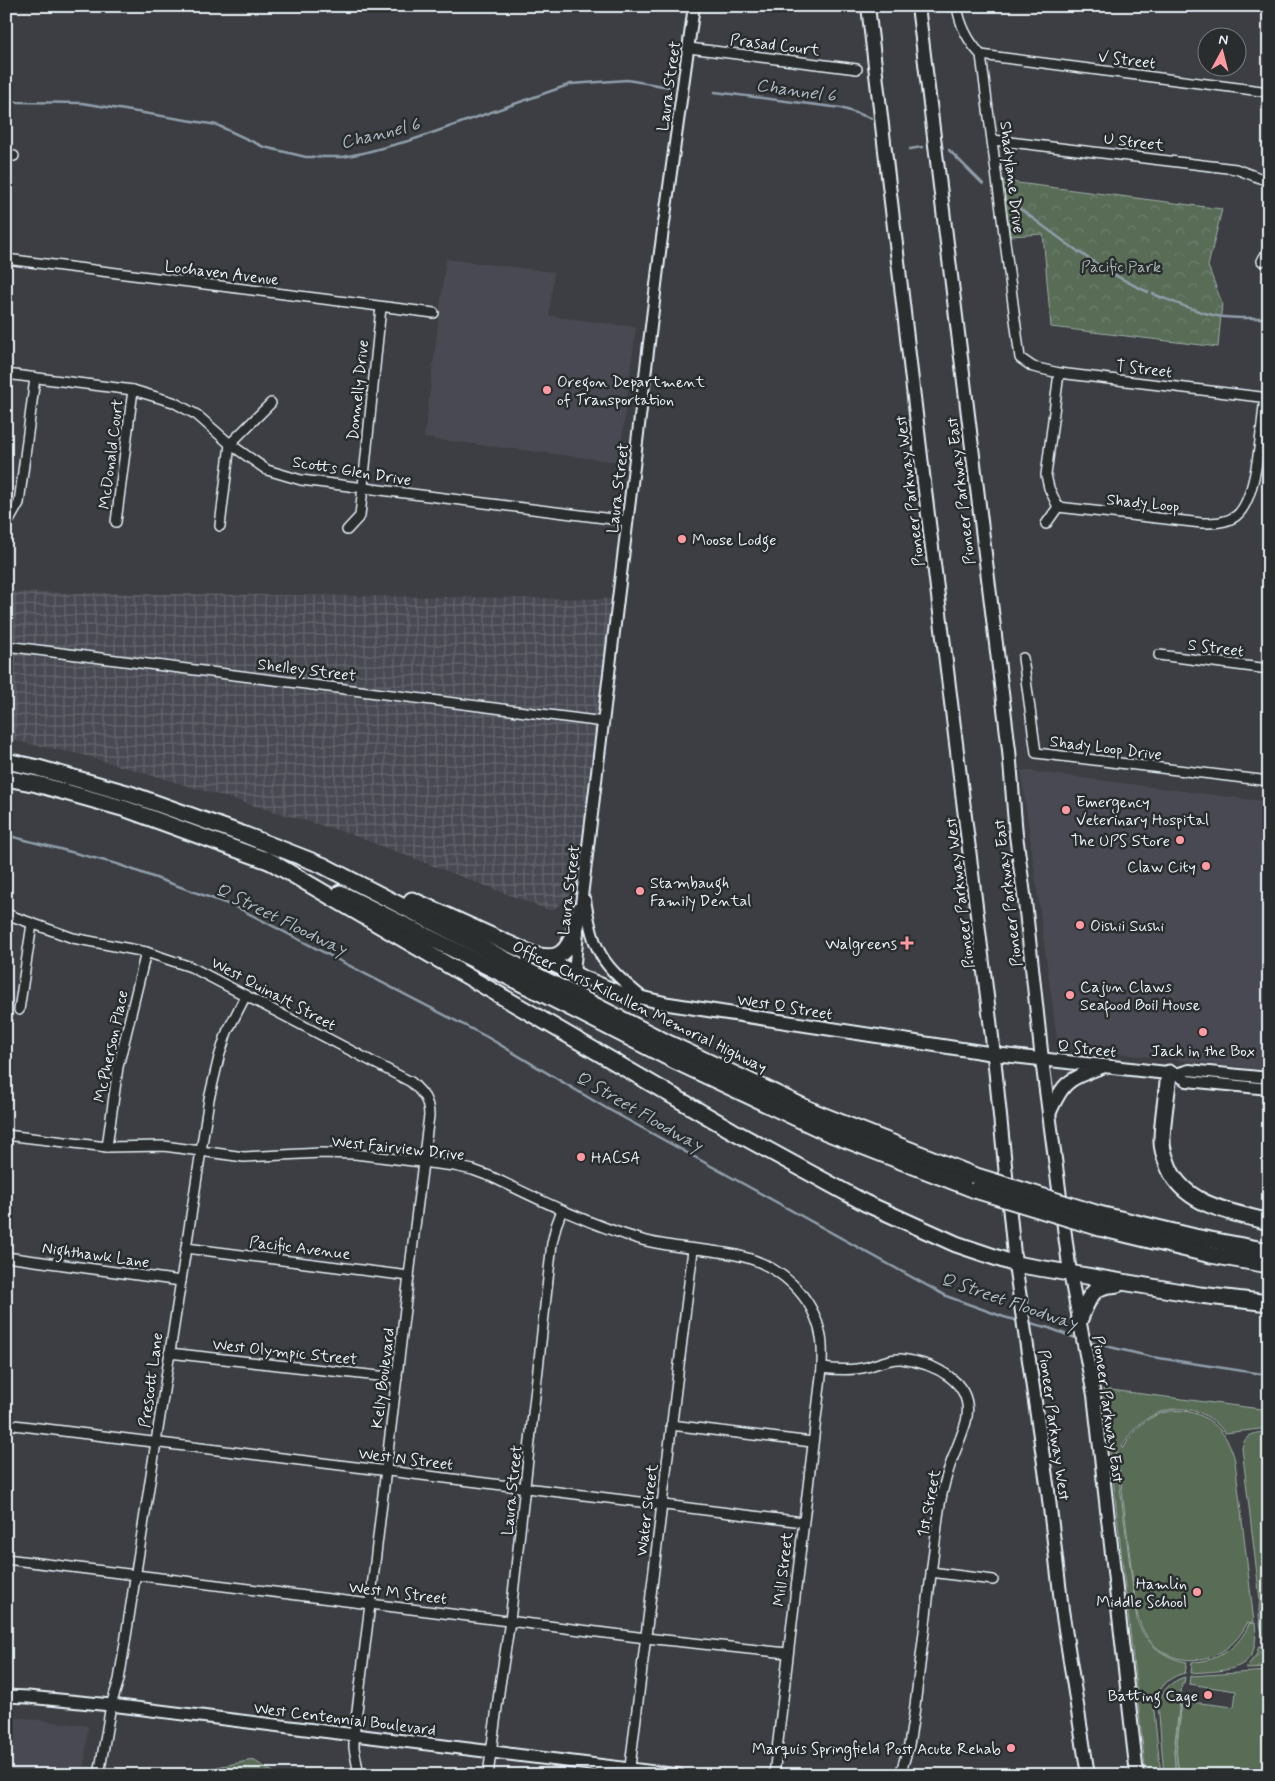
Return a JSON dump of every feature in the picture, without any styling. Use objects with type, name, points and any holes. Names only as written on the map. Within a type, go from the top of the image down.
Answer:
[{"type":"highway","name":"Officer Chris Kilcullen Memorial Highway","points":[[6,761],[130,794],[245,835],[322,866],[675,1046],[974,1183]]},
{"type":"highway","name":"Officer Chris Kilcullen Memorial Highway","points":[[6,778],[36,784],[126,809],[266,859],[348,896],[712,1079],[826,1132],[974,1183],[1211,1255],[1269,1265]]},
{"type":"highway","points":[[266,859],[733,1132],[865,1203],[956,1244],[1015,1264],[1200,1295],[1269,1303]]},
{"type":"highway","points":[[322,866],[376,884],[574,973]]},
{"type":"highway","points":[[537,956],[556,956],[565,950],[581,908]]},
{"type":"highway","points":[[1173,1074],[1162,1144],[1165,1160],[1172,1175],[1181,1188],[1204,1202],[1269,1222]]},
{"type":"highway","name":"Officer Chris Kilcullen Memorial Highway","points":[[1099,1221],[1269,1251]]},
{"type":"highway","points":[[1079,1321],[1087,1302],[1100,1287],[1127,1283]]},
{"type":"main road","name":"Pioneer Parkway West","points":[[868,6],[922,474],[994,1054],[1015,1264],[1048,1490],[1062,1610],[1088,1775]]},
{"type":"main road","name":"Pioneer Parkway East","points":[[918,6],[1007,740],[1042,1060],[1070,1273],[1094,1396],[1137,1775]]},
{"type":"main road","name":"West Q Street","points":[[574,973],[612,990],[646,1000],[994,1054]]},
{"type":"main road","name":"Q Street","points":[[994,1054],[1173,1074]]},
{"type":"main road","points":[[1049,1114],[1058,1093],[1064,1085],[1075,1077],[1104,1066]]},
{"type":"main road","name":"West Centennial Boulevard","points":[[6,1696],[28,1696],[354,1735],[630,1772],[679,1775]]},
{"type":"street","name":"Laura Street","points":[[574,973],[660,252],[694,6]]},
{"type":"street","name":"Shadylane Drive","points":[[957,6],[959,20],[970,42],[981,56],[1020,358]]},
{"type":"street","name":"Prasad Court","points":[[689,48],[857,69]]},
{"type":"street","name":"V Street","points":[[981,56],[1269,92]]},
{"type":"street","name":"U Street","points":[[993,140],[1236,169],[1269,183]]},
{"type":"street","points":[[1262,261],[1269,248]]},
{"type":"street","name":"Lochaven Avenue","points":[[6,260],[434,313]]},
{"type":"street","name":"Donnelly Drive","points":[[347,530],[360,516],[381,307]]},
{"type":"street","name":"T Street","points":[[1020,358],[1032,367],[1059,373],[1267,398]]},
{"type":"street","points":[[1046,524],[1058,507],[1048,488],[1046,475],[1059,373]]},
{"type":"street","name":"Scotts Glen Drive","points":[[6,374],[133,390],[173,402],[196,415],[230,444],[267,470],[302,480],[628,521]]},
{"type":"street","points":[[10,519],[19,503],[35,378]]},
{"type":"street","name":"McDonald Court","points":[[116,522],[133,390]]},
{"type":"street","name":"Shady Loop","points":[[1058,507],[1202,523],[1220,523],[1236,516],[1247,503],[1253,486],[1267,398]]},
{"type":"street","points":[[220,526],[230,444],[271,404]]},
{"type":"street","name":"Shelley Street","points":[[6,646],[604,722]]},
{"type":"street","name":"S Street","points":[[1159,655],[1269,670]]},
{"type":"street","name":"Shady Loop Drive","points":[[1023,658],[1036,753],[1269,782]]},
{"type":"street","points":[[583,888],[594,941],[600,956],[611,970],[646,1000]]},
{"type":"street","name":"West Quinalt Street","points":[[6,914],[73,938],[146,952],[191,967],[411,1082],[423,1093],[429,1105],[423,1163]]},
{"type":"street","points":[[19,1010],[32,924]]},
{"type":"street","name":"McPherson Place","points":[[107,1146],[118,1067],[146,952]]},
{"type":"street","name":"Prescott Lane","points":[[99,1775],[111,1706],[119,1680],[209,1099],[219,1057],[228,1032],[246,995]]},
{"type":"street","name":"Q Street","points":[[1173,1074],[1189,1070],[1269,1078]]},
{"type":"street","name":"Q Street","points":[[1173,1074],[1187,1081],[1269,1089]]},
{"type":"street","name":"West Fairview Drive","points":[[6,1135],[107,1146],[164,1146],[244,1157],[321,1153],[355,1154],[473,1170],[608,1230],[641,1240],[693,1250],[739,1255],[771,1267],[794,1285],[804,1297],[818,1325],[822,1344],[822,1368]]},
{"type":"street","name":"Kelly Boulevard","points":[[359,1775],[354,1748],[354,1735],[423,1163]]},
{"type":"street","name":"Laura Street","points":[[488,1775],[510,1621],[526,1488],[552,1243],[562,1210]]},
{"type":"street","name":"Pacific Avenue","points":[[186,1248],[409,1276]]},
{"type":"street","name":"Water Street","points":[[630,1772],[693,1250]]},
{"type":"street","name":"Nighthawk Lane","points":[[6,1257],[181,1282]]},
{"type":"street","name":"West Olympic Street","points":[[170,1353],[397,1378]]},
{"type":"street","name":"1st Street","points":[[822,1368],[853,1370],[899,1359],[929,1366],[953,1378],[962,1388],[967,1410],[966,1421],[942,1491],[913,1722],[900,1775]]},
{"type":"street","name":"Mill Street","points":[[774,1775],[822,1368]]},
{"type":"street","name":"West N Street","points":[[6,1424],[803,1522]]},
{"type":"street","points":[[672,1425],[812,1442]]},
{"type":"street","name":"West M Street","points":[[6,1559],[646,1638],[787,1653]]},
{"type":"street","points":[[931,1572],[994,1580]]},
{"type":"shaded area","points":[[446,259],[554,272],[549,316],[636,327],[619,462],[424,438]]},
{"type":"shaded area","points":[[6,592],[619,599],[583,888],[551,911],[347,833],[83,755],[6,739]]},
{"type":"shaded area","points":[[1021,770],[1269,802],[1269,1070],[1058,1047]]},
{"type":"shaded area","points":[[6,1716],[88,1726],[84,1775],[6,1775]]},
{"type":"green space","name":"Pacific Park","points":[[1002,181],[1222,209],[1208,266],[1222,303],[1218,347],[1051,327],[1043,234],[1010,236]]},
{"type":"green space","name":"Hamlin Middle School","points":[[1103,1389],[1269,1410],[1269,1428],[1225,1433],[1213,1420],[1199,1413],[1184,1409],[1170,1410],[1155,1414],[1142,1422],[1131,1433],[1122,1447],[1124,1448],[1136,1430],[1150,1418],[1167,1412],[1184,1411],[1201,1416],[1216,1426],[1228,1441],[1235,1461],[1254,1622],[1247,1623],[1238,1638],[1225,1649],[1211,1656],[1196,1660],[1180,1659],[1165,1653],[1152,1643],[1139,1621],[1117,1448],[1115,1448],[1137,1620],[1145,1636],[1156,1648],[1170,1657],[1187,1662],[1185,1673],[1172,1678],[1163,1686],[1155,1704],[1154,1711],[1161,1775],[1146,1775]]},
{"type":"green space","points":[[1269,1431],[1269,1649],[1259,1618],[1260,1600],[1242,1448],[1243,1443],[1248,1437],[1256,1433]]},
{"type":"green space","points":[[1255,1623],[1256,1639],[1253,1651],[1240,1666],[1218,1671],[1191,1673],[1192,1662],[1210,1659],[1226,1652],[1240,1640],[1249,1624]]},
{"type":"green space","points":[[1259,1646],[1263,1646],[1269,1655],[1269,1668],[1245,1669],[1256,1655]]},
{"type":"green space","points":[[1269,1671],[1269,1775],[1179,1775],[1176,1751],[1182,1701],[1234,1707],[1236,1691],[1189,1684],[1190,1676]]},
{"type":"green space","points":[[1185,1677],[1184,1684],[1182,1684],[1174,1751],[1176,1775],[1164,1775],[1158,1704],[1162,1694],[1168,1687],[1175,1681]]},
{"type":"green space","points":[[1181,1700],[1176,1751],[1179,1775],[1176,1775],[1174,1751]]},
{"type":"green space","points":[[253,1760],[278,1775],[211,1775],[212,1768]]},
{"type":"waterway","name":"Channel 6","points":[[6,100],[18,102],[82,103],[217,125],[264,147],[306,157],[343,157],[412,140],[571,84],[627,80],[669,87]]},
{"type":"waterway","name":"Channel 6","points":[[715,92],[841,108],[871,118]]},
{"type":"waterway","name":"Channel 6","points":[[910,149],[922,147]]},
{"type":"waterway","name":"Channel 6","points":[[949,150],[983,184]]},
{"type":"waterway","name":"Channel 6","points":[[1008,200],[1059,238],[1111,273],[1148,292]]},
{"type":"waterway","name":"Channel 6","points":[[1153,294],[1217,316],[1269,318]]},
{"type":"waterway","name":"Q Street Floodway","points":[[6,835],[117,864],[236,907],[487,1037],[606,1108],[946,1296],[1019,1321]]},
{"type":"waterway","name":"Q Street Floodway","points":[[1027,1322],[1078,1339]]},
{"type":"waterway","name":"Q Street Floodway","points":[[1089,1342],[1152,1357],[1269,1375]]},
{"type":"place","name":"Oregon Department of Transportation","points":[[547,390]]},
{"type":"place","name":"Moose Lodge","points":[[682,539]]},
{"type":"place","name":"Emergency Veterinary Hospital","points":[[1066,810]]},
{"type":"place","name":"The UPS Store","points":[[1180,840]]},
{"type":"place","name":"Claw City","points":[[1206,866]]},
{"type":"place","name":"Stambaugh Family Dental","points":[[640,891]]},
{"type":"place","name":"Oishii Sushi","points":[[1080,925]]},
{"type":"place","name":"Walgreens","points":[[907,943]]},
{"type":"place","name":"Cajun Claws Seafood Boil House","points":[[1070,995]]},
{"type":"place","name":"Jack in the Box","points":[[1203,1032]]},
{"type":"place","name":"HACSA","points":[[581,1157]]},
{"type":"place","name":"Hamlin Middle School","points":[[1197,1592]]},
{"type":"place","name":"Batting Cage","points":[[1208,1695]]},
{"type":"place","name":"Marquis Springfield Post Acute Rehab","points":[[1011,1748]]}]
